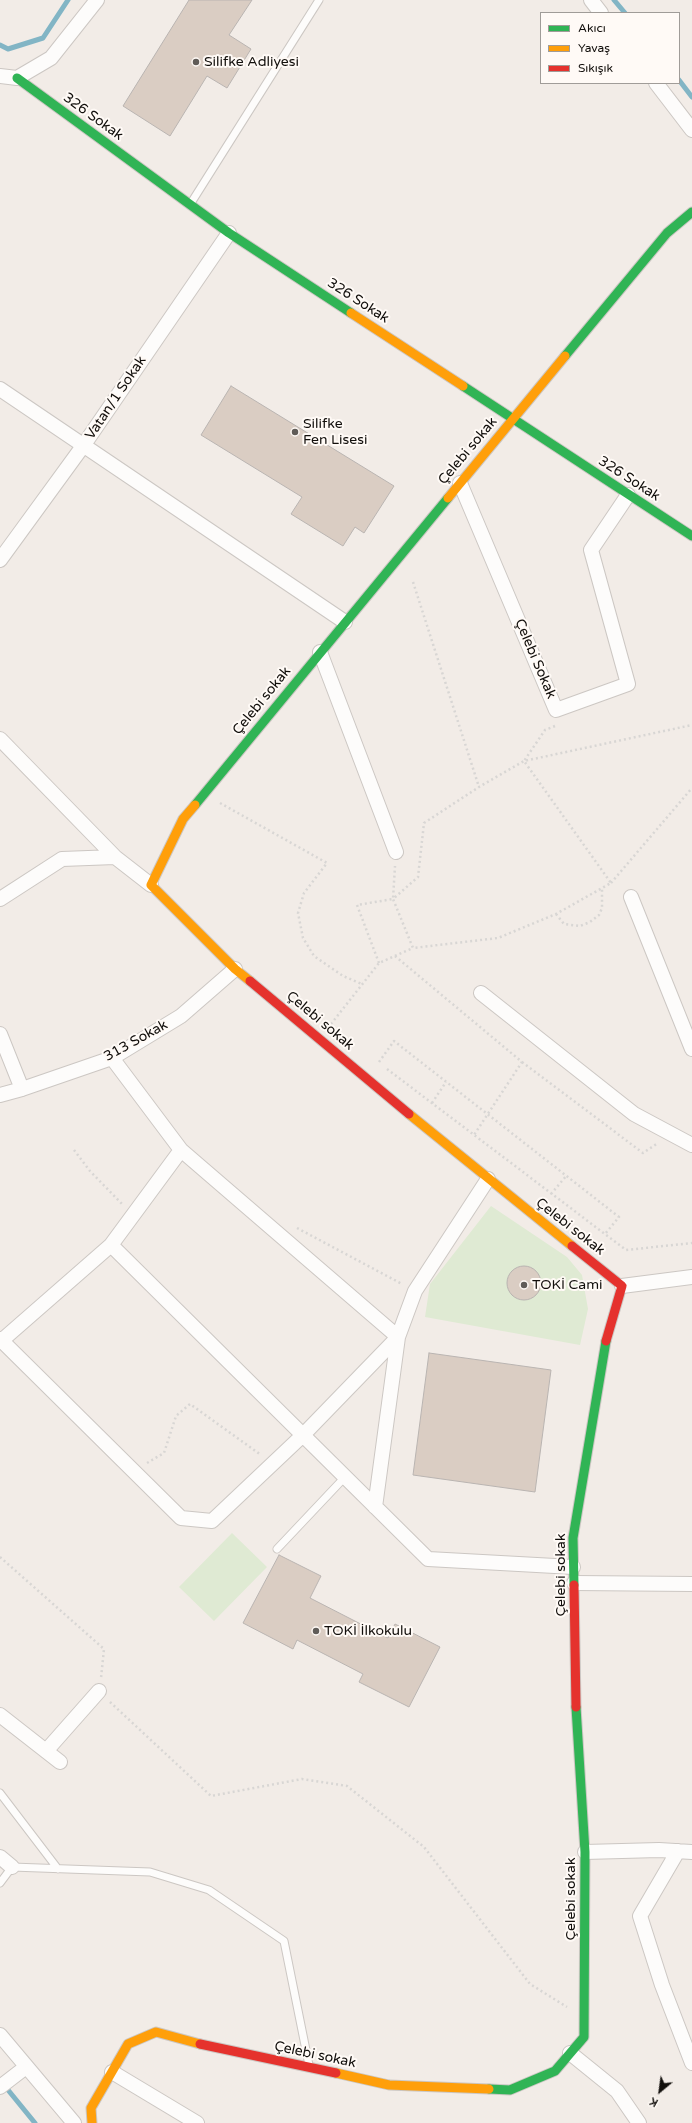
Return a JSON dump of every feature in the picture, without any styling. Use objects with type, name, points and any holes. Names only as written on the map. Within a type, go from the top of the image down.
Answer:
[{"type":"street","points":[[0,76],[17,78],[51,58],[97,0]]},
{"type":"street","points":[[590,0],[600,12]]},
{"type":"street","name":"326 Sokak","points":[[17,78],[229,233],[692,536]]},
{"type":"street","points":[[657,84],[692,130]]},
{"type":"street","name":"Çelebi sokak","points":[[92,2123],[91,2108],[128,2044],[156,2032],[389,2085],[510,2090],[555,2071],[584,2037],[585,1852],[576,1721],[573,1538],[607,1333],[622,1286],[488,1179],[236,969],[151,885],[183,819],[667,233],[692,212]]},
{"type":"street","name":"Vatan/1 Sokak","points":[[0,560],[84,446],[229,233]]},
{"type":"street","points":[[0,389],[345,622]]},
{"type":"street","name":"Çelebi Sokak","points":[[460,483],[556,710],[628,684],[591,550],[628,494]]},
{"type":"street","points":[[320,652],[396,852]]},
{"type":"street","points":[[0,739],[115,857],[151,885]]},
{"type":"street","points":[[0,899],[62,859],[115,857]]},
{"type":"street","points":[[631,897],[692,1049]]},
{"type":"street","name":"313 Sokak","points":[[0,1095],[22,1089],[112,1058],[181,1016],[236,969]]},
{"type":"street","points":[[481,992],[634,1114],[692,1145]]},
{"type":"street","points":[[0,1034],[22,1089]]},
{"type":"street","points":[[112,1058],[181,1150],[398,1337]]},
{"type":"street","points":[[181,1150],[111,1245],[0,1341],[181,1518],[212,1521],[303,1435],[398,1337]]},
{"type":"street","points":[[375,1507],[398,1337],[415,1291],[488,1179]]},
{"type":"street","points":[[111,1245],[428,1559],[573,1567]]},
{"type":"street","points":[[622,1286],[692,1277]]},
{"type":"street","points":[[574,1583],[692,1584]]},
{"type":"street","points":[[46,1751],[99,1691]]},
{"type":"street","points":[[0,1715],[60,1762]]},
{"type":"street","points":[[678,1851],[640,1916],[662,1985],[692,2063]]},
{"type":"street","points":[[585,1852],[692,1852]]},
{"type":"street","points":[[0,1857],[12,1867]]},
{"type":"street","points":[[0,2035],[74,2123]]},
{"type":"street","points":[[570,2053],[617,2091],[639,2123]]},
{"type":"street","points":[[0,2087],[26,2067]]},
{"type":"street","points":[[112,2072],[197,2123]]},
{"type":"lane","points":[[190,205],[319,0]]},
{"type":"lane","points":[[277,1549],[345,1478]]},
{"type":"lane","points":[[0,1793],[58,1869]]},
{"type":"lane","points":[[0,1883],[12,1867],[150,1872],[209,1890],[284,1941],[310,2068]]},
{"type":"path","points":[[413,582],[479,787]]},
{"type":"path","points":[[379,963],[356,905],[393,899],[418,877],[424,823],[479,787],[524,761],[692,725]]},
{"type":"path","points":[[524,761],[611,883]]},
{"type":"path","points":[[330,1025],[379,963],[413,948],[498,938],[556,914],[611,883],[692,788]]},
{"type":"path","points":[[224,798],[219,804],[327,863],[304,893],[298,913],[303,938],[314,956],[343,976],[362,984]]},
{"type":"path","points":[[396,852],[393,899],[413,948]]},
{"type":"path","points":[[556,914],[564,924],[580,926],[590,922],[599,915],[602,908],[602,888]]},
{"type":"path","points":[[395,956],[522,1062],[643,1153],[660,1141]]},
{"type":"path","points":[[324,1020],[336,1030]]},
{"type":"path","points":[[379,1062],[394,1041],[619,1217],[605,1234]]},
{"type":"path","points":[[373,1058],[626,1250],[692,1243]]},
{"type":"path","points":[[474,1135],[522,1062]]},
{"type":"path","points":[[432,1103],[446,1082]]},
{"type":"path","points":[[74,1150],[90,1171],[133,1215]]},
{"type":"path","points":[[552,1194],[566,1175]]},
{"type":"path","points":[[290,1224],[415,1291]]},
{"type":"path","points":[[134,1472],[164,1453],[176,1416],[190,1404],[273,1463]]},
{"type":"path","points":[[0,1557],[104,1649],[99,1691],[211,1796],[302,1779],[347,1786],[424,1847],[530,1984],[584,2018]]},
{"type":"green space","points":[[491,1206],[567,1257],[582,1275],[588,1309],[580,1345],[425,1317],[430,1284]]},
{"type":"green space","points":[[232,1533],[267,1567],[214,1621],[179,1587]]},
{"type":"building","name":"Silifke Adliyesi","points":[[189,0],[252,0],[229,35],[251,49],[227,88],[207,76],[170,136],[123,106]]},
{"type":"building","name":"Silifke Fen Lisesi","points":[[231,386],[394,486],[364,533],[355,527],[343,546],[291,514],[302,497],[201,435]]},
{"type":"building","name":"TOKİ Cami","points":[[524,1266],[536,1271],[541,1283],[536,1295],[524,1300],[512,1295],[507,1283],[512,1271]]},
{"type":"building","points":[[429,1353],[551,1370],[535,1492],[413,1475]]},
{"type":"building","name":"TOKİ İlkokulu","points":[[279,1555],[321,1576],[310,1598],[388,1638],[395,1624],[440,1647],[409,1707],[359,1682],[363,1674],[297,1640],[293,1649],[243,1623]]},
{"type":"waterway","points":[[0,45],[8,49],[43,38],[68,0]]},
{"type":"waterway","points":[[614,0],[624,12]]},
{"type":"waterway","points":[[680,81],[692,97]]},
{"type":"waterway","points":[[4,2085],[35,2123]]},
{"type":"traffic: fast","points":[[17,78],[229,233],[351,313]]},
{"type":"traffic: fast","points":[[565,356],[667,233],[692,212]]},
{"type":"traffic: fast","points":[[463,386],[692,536]]},
{"type":"traffic: fast","points":[[195,805],[448,498]]},
{"type":"traffic: fast","points":[[574,1585],[573,1538],[606,1341]]},
{"type":"traffic: fast","points":[[489,2089],[510,2090],[555,2071],[584,2037],[585,1852],[576,1707]]},
{"type":"traffic: slow","points":[[351,313],[463,386]]},
{"type":"traffic: slow","points":[[448,498],[565,356]]},
{"type":"traffic: slow","points":[[195,805],[183,819],[151,885],[235,969],[250,981]]},
{"type":"traffic: slow","points":[[409,1114],[572,1246]]},
{"type":"traffic: slow","points":[[92,2123],[91,2108],[128,2044],[156,2032],[200,2044]]},
{"type":"traffic: slow","points":[[336,2073],[389,2085],[489,2089]]},
{"type":"traffic: jam","points":[[250,981],[409,1114]]},
{"type":"traffic: jam","points":[[572,1246],[622,1286],[606,1341]]},
{"type":"traffic: jam","points":[[574,1585],[576,1707]]},
{"type":"traffic: jam","points":[[200,2044],[336,2073]]},
{"type":"place","name":"Silifke Adliyesi","points":[[196,62]]},
{"type":"place","name":"Silifke Fen Lisesi","points":[[295,432]]},
{"type":"place","name":"TOKİ Cami","points":[[524,1285]]},
{"type":"place","name":"TOKİ İlkokulu","points":[[316,1631]]}]
